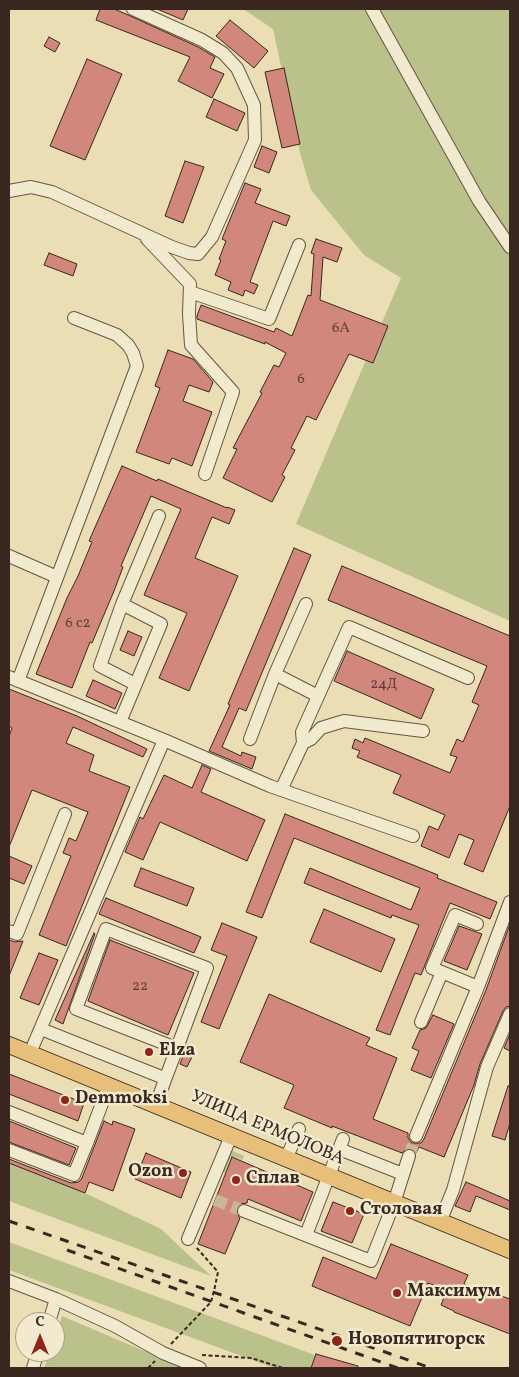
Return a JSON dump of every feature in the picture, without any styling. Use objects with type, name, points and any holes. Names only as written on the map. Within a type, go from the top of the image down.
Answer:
[{"type":"main road","name":"УЛИЦА ЕРМОЛОВА","points":[[9,1045],[510,1250]]},
{"type":"street","points":[[9,191],[31,187],[52,192],[142,234],[189,253],[198,254],[212,237],[255,140],[254,105],[237,68],[223,53],[202,40],[133,9]]},
{"type":"street","points":[[372,9],[479,200],[510,247]]},
{"type":"street","points":[[142,234],[190,284],[192,345],[233,392],[206,474]]},
{"type":"street","points":[[190,292],[269,319],[300,245]]},
{"type":"street","points":[[74,318],[117,335],[128,345],[134,354],[137,366],[57,577],[13,679],[282,790],[413,836]]},
{"type":"street","points":[[135,684],[100,666],[122,604],[158,516]]},
{"type":"street","points":[[9,556],[57,577]]},
{"type":"street","points":[[120,722],[160,624],[122,604]]},
{"type":"street","points":[[250,739],[275,674],[306,604]]},
{"type":"street","points":[[282,790],[303,743],[302,732],[349,626],[468,678]]},
{"type":"street","points":[[275,674],[318,696]]},
{"type":"street","points":[[303,743],[311,739],[321,728],[344,721],[423,731]]},
{"type":"street","points":[[30,1054],[164,740]]},
{"type":"street","points":[[9,931],[17,934],[65,814]]},
{"type":"street","points":[[416,1136],[478,987],[510,902]]},
{"type":"street","points":[[476,924],[455,915],[432,968],[478,987]]},
{"type":"street","points":[[156,1104],[164,1078],[176,1048],[207,968],[106,929],[76,1008],[176,1048]]},
{"type":"street","points":[[421,1022],[442,972]]},
{"type":"street","points":[[440,1222],[453,1190],[487,1067],[510,1014]]},
{"type":"street","points":[[41,1028],[164,1078]]},
{"type":"street","points":[[9,1150],[74,1175],[109,1085]]},
{"type":"street","points":[[9,1112],[87,1143]]},
{"type":"street","points":[[286,1158],[299,1129]]},
{"type":"street","points":[[188,1238],[211,1198],[231,1136]]},
{"type":"street","points":[[306,1235],[341,1144],[403,1174]]},
{"type":"street","points":[[244,1211],[371,1261],[394,1203],[409,1156]]},
{"type":"street","points":[[9,1281],[56,1299],[116,1326],[162,1353],[201,1362]]},
{"type":"street","points":[[51,1312],[56,1299]]},
{"type":"path","points":[[148,1368],[211,1302],[218,1272],[188,1238]]},
{"type":"path","points":[[201,1362],[251,1358],[283,1368]]},
{"type":"green space","points":[[243,9],[510,9],[510,621],[296,524],[401,278],[364,255],[311,190],[300,153],[273,29]]},
{"type":"green space","points":[[228,1149],[244,1156],[242,1160],[232,1156],[225,1173],[220,1169]]},
{"type":"green space","points":[[9,1163],[87,1194],[161,1229],[211,1276],[9,1201]]},
{"type":"green space","points":[[9,1242],[350,1368],[274,1368],[9,1270]]},
{"type":"green space","points":[[65,1317],[184,1368],[44,1368],[46,1362],[65,1362]]},
{"type":"building","points":[[100,9],[114,9],[126,14],[198,47],[215,57],[210,68],[224,74],[212,98],[178,81],[190,57],[96,20]]},
{"type":"building","points":[[157,9],[188,9],[183,20]]},
{"type":"building","points":[[230,20],[268,51],[254,68],[216,36]]},
{"type":"building","points":[[49,37],[60,43],[55,52],[44,46]]},
{"type":"building","points":[[87,59],[122,74],[85,160],[50,146]]},
{"type":"building","points":[[284,68],[300,144],[282,148],[265,72]]},
{"type":"building","points":[[214,99],[245,113],[237,131],[206,117]]},
{"type":"building","points":[[262,146],[277,152],[269,173],[254,167]]},
{"type":"building","points":[[185,161],[204,167],[183,223],[165,216]]},
{"type":"building","points":[[245,183],[261,189],[255,203],[290,216],[286,226],[273,221],[250,282],[258,285],[254,294],[245,290],[243,296],[228,290],[231,282],[215,275],[226,241],[222,239]]},
{"type":"building","points":[[316,239],[342,248],[337,262],[323,257],[320,300],[388,326],[373,363],[349,354],[316,420],[307,416],[291,448],[295,450],[282,475],[285,477],[272,502],[223,478],[237,449],[233,448],[262,393],[260,392],[274,365],[279,367],[286,353],[265,342],[265,344],[197,319],[197,316],[201,305],[274,332],[276,328],[292,336],[308,295],[311,296],[314,254],[311,253]]},
{"type":"building","points":[[49,253],[77,264],[73,276],[44,265]]},
{"type":"building","points":[[168,350],[193,359],[213,382],[209,392],[189,385],[183,401],[212,412],[192,466],[172,458],[169,464],[136,452],[160,388],[155,386]]},
{"type":"building","points":[[122,466],[235,510],[229,524],[212,517],[195,558],[238,576],[189,691],[159,678],[187,613],[144,595],[181,509],[151,496],[121,566],[123,567],[114,591],[92,643],[90,642],[72,688],[36,674],[92,542],[89,541]]},
{"type":"building","points":[[294,548],[311,555],[246,711],[239,708],[222,747],[241,756],[242,752],[256,757],[252,769],[209,751],[230,705],[228,704]]},
{"type":"building","points":[[342,566],[510,636],[510,806],[483,872],[464,864],[474,840],[459,834],[449,858],[421,846],[429,826],[438,830],[445,815],[393,793],[401,775],[357,757],[360,751],[352,748],[355,739],[363,743],[365,738],[450,773],[457,757],[450,755],[457,739],[463,742],[479,705],[472,702],[487,666],[328,600]]},
{"type":"building","points":[[128,631],[142,637],[134,656],[120,650]]},
{"type":"building","points":[[347,651],[434,689],[421,719],[334,681]]},
{"type":"building","points":[[93,680],[122,693],[115,709],[86,696]]},
{"type":"building","points":[[9,689],[77,716],[147,749],[143,757],[73,727],[66,743],[94,755],[89,771],[130,787],[66,946],[39,935],[71,856],[63,853],[69,838],[76,841],[88,812],[32,790],[9,847],[9,736],[12,728],[9,726]]},
{"type":"building","points":[[202,765],[211,769],[201,792],[265,820],[247,861],[160,822],[143,860],[125,852],[140,817],[143,819],[164,775],[192,788]]},
{"type":"building","points":[[285,814],[438,875],[437,878],[497,902],[490,919],[450,903],[421,975],[415,973],[390,1035],[376,1030],[419,925],[392,915],[391,918],[304,883],[310,868],[411,910],[420,888],[294,838],[262,918],[246,912]]},
{"type":"building","points":[[9,856],[32,866],[24,884],[9,878]]},
{"type":"building","points":[[141,868],[194,888],[187,906],[134,886]]},
{"type":"building","points":[[106,898],[201,937],[194,953],[99,914]]},
{"type":"building","points":[[324,909],[395,939],[381,972],[310,942]]},
{"type":"building","points":[[222,923],[257,937],[219,1029],[201,1022],[227,956],[211,950]]},
{"type":"building","points":[[510,924],[510,1006],[506,1007],[503,1011],[444,1157],[419,1147],[416,1153],[412,1148],[408,1148],[402,1153],[332,1126],[332,1128],[284,1108],[294,1085],[240,1062],[269,994],[370,1038],[366,1045],[397,1058],[373,1119],[408,1133],[408,1138],[412,1143],[421,1143],[486,990]]},
{"type":"building","points":[[459,926],[482,934],[467,970],[444,961]]},
{"type":"building","points":[[95,934],[63,1024],[55,1020]]},
{"type":"building","points":[[9,940],[15,942],[23,941],[9,976]]},
{"type":"building","points":[[110,940],[194,973],[168,1035],[88,1001]]},
{"type":"building","points":[[39,953],[58,960],[39,1005],[20,998]]},
{"type":"building","points":[[433,1015],[454,1024],[431,1078],[411,1070],[419,1051],[412,1048],[420,1030],[426,1028]]},
{"type":"building","points":[[510,1034],[510,1051],[504,1048]]},
{"type":"building","points":[[184,1054],[192,1057],[187,1067],[180,1064]]},
{"type":"building","points":[[9,1074],[84,1103],[78,1121],[9,1094]]},
{"type":"building","points":[[508,1086],[510,1086],[510,1123],[505,1140],[492,1136]]},
{"type":"building","points":[[9,1121],[76,1148],[69,1165],[9,1142]]},
{"type":"building","points":[[104,1121],[112,1125],[113,1121],[135,1129],[113,1191],[89,1182],[85,1193],[9,1163],[9,1159],[71,1183],[79,1182]]},
{"type":"building","points":[[146,1153],[191,1172],[181,1198],[135,1179]]},
{"type":"building","points":[[232,1157],[313,1192],[301,1221],[248,1199],[247,1203],[239,1204],[236,1212],[240,1218],[225,1254],[198,1244]]},
{"type":"building","points":[[466,1182],[510,1201],[510,1210],[476,1196],[470,1212],[455,1206]]},
{"type":"building","points":[[333,1202],[364,1214],[352,1243],[321,1231]]},
{"type":"building","points":[[391,1244],[468,1275],[464,1284],[486,1293],[493,1293],[510,1299],[510,1334],[441,1305],[447,1290],[428,1283],[410,1326],[312,1286],[323,1257],[376,1279]]},
{"type":"building","points":[[316,1354],[358,1366],[358,1368],[311,1368]]},
{"type":"tunnel","points":[[409,1156],[416,1136]]},
{"type":"tunnel","points":[[215,1200],[244,1211]]},
{"type":"railway","points":[[9,1221],[431,1368]]},
{"type":"railway","points":[[67,1250],[398,1368]]},
{"type":"place","name":"Elza","points":[[149,1052]]},
{"type":"place","name":"Demmoksi","points":[[65,1100]]},
{"type":"place","name":"Ozon","points":[[183,1173]]},
{"type":"place","name":"Сплав","points":[[236,1180]]},
{"type":"place","name":"Столовая","points":[[350,1211]]},
{"type":"place","name":"Максимум","points":[[397,1293]]},
{"type":"place","name":"Новопятигорск","points":[[337,1341]]}]
